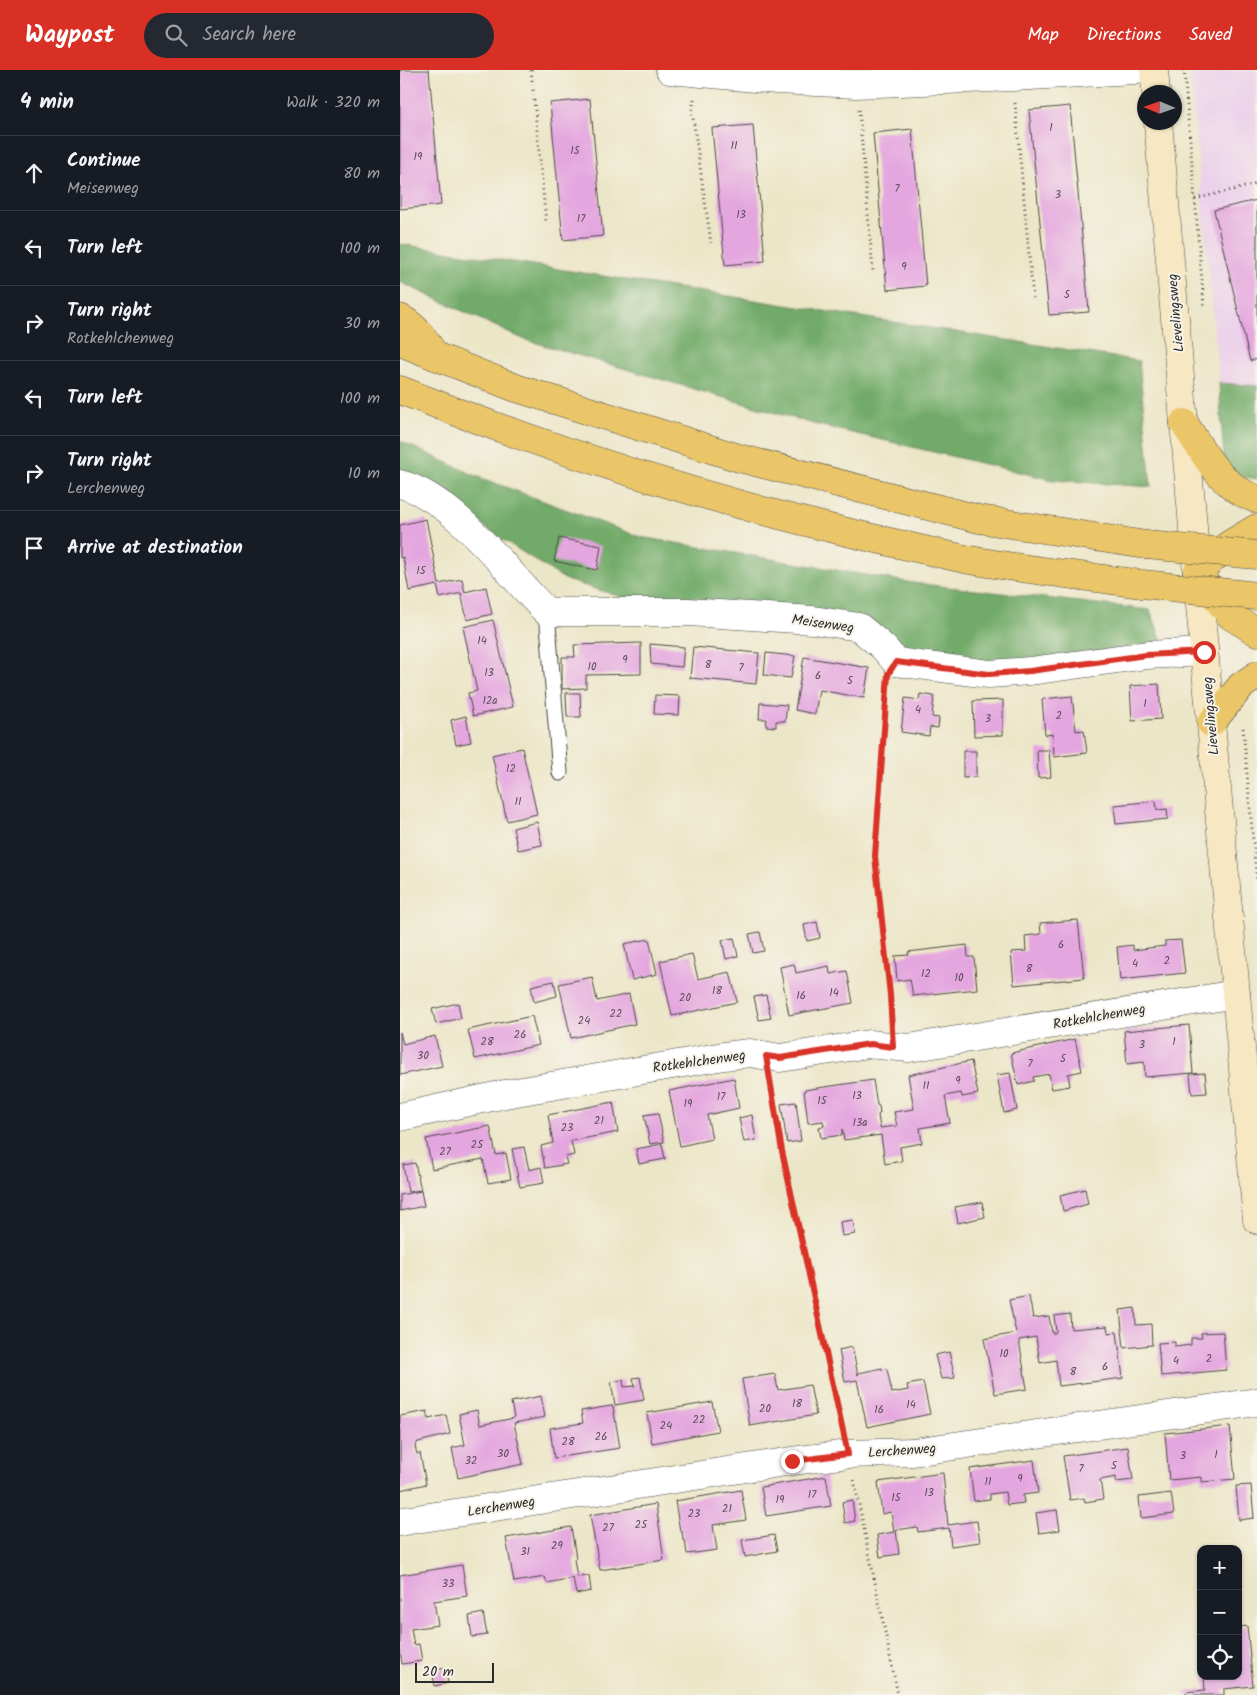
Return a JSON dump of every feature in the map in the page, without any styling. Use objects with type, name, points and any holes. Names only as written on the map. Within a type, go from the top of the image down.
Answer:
[{"type":"highway","points":[[400,318],[424,337],[436,358]]},
{"type":"highway","points":[[400,342],[436,358],[516,388],[739,458],[978,519],[1146,545],[1257,555]]},
{"type":"highway","points":[[400,390],[540,442],[635,474],[734,503],[834,529],[971,560],[1142,584],[1257,596]]},
{"type":"highway","points":[[1184,423],[1216,472],[1226,482],[1257,500]]},
{"type":"highway","points":[[1257,528],[1227,546],[1197,573],[1231,616],[1257,632]]},
{"type":"highway","points":[[1211,724],[1241,686],[1257,675]]},
{"type":"street","points":[[670,70],[697,74],[856,84],[1134,70]]},
{"type":"street","points":[[1154,70],[1155,85]]},
{"type":"street","name":"Lievelingsweg","points":[[1159,130],[1204,652],[1257,1220]]},
{"type":"street","points":[[400,484],[409,486],[455,516],[488,548],[547,612]]},
{"type":"street","name":"Meisenweg","points":[[547,612],[644,610],[813,620],[859,627],[883,647],[896,662]]},
{"type":"street","points":[[896,662],[989,674],[1030,671],[1146,655],[1204,652]]},
{"type":"street","name":"Rotkehlchenweg","points":[[400,1117],[505,1094],[724,1056],[750,1053],[780,1058],[870,1044],[909,1048],[1236,994]]},
{"type":"street","name":"Lerchenweg","points":[[400,1522],[792,1461],[848,1454],[913,1452],[1245,1403]]},
{"type":"lane","points":[[547,612],[560,773]]},
{"type":"path","points":[[531,70],[546,222]]},
{"type":"path","points":[[697,74],[692,111],[711,243]]},
{"type":"path","points":[[1012,77],[1033,298]]},
{"type":"path","points":[[856,84],[873,271]]},
{"type":"path","points":[[1165,206],[1257,184]]},
{"type":"path","points":[[893,1047],[890,995],[875,856],[888,674],[896,662]]},
{"type":"path","points":[[766,1056],[782,1151],[898,1695]]},
{"type":"shaded area","points":[[1190,70],[1257,70],[1257,386],[1219,383]]},
{"type":"green space","points":[[400,244],[1139,361],[1151,487],[1053,480],[814,424],[523,339],[400,282]]},
{"type":"green space","points":[[1219,383],[1257,386],[1257,479],[1239,476],[1224,461]]},
{"type":"green space","points":[[400,441],[476,476],[640,537],[913,583],[1150,610],[1162,641],[1008,667],[924,655],[906,645],[874,622],[642,603],[566,580],[499,537],[422,482],[400,475]]},
{"type":"building","points":[[400,70],[429,70],[441,205],[400,209]]},
{"type":"building","points":[[590,99],[603,236],[563,240],[550,103]]},
{"type":"building","points":[[1070,106],[1089,312],[1049,315],[1029,110]]},
{"type":"building","points":[[753,125],[765,261],[725,265],[712,128]]},
{"type":"building","points":[[912,129],[926,286],[887,290],[873,133]]},
{"type":"building","points":[[1257,200],[1257,359],[1250,361],[1214,210]]},
{"type":"building","points":[[426,519],[439,584],[462,579],[465,592],[486,587],[492,614],[467,620],[461,593],[440,598],[437,585],[409,591],[403,557],[400,558],[400,525]]},
{"type":"building","points":[[559,538],[601,546],[597,570],[554,561]]},
{"type":"building","points":[[493,620],[513,707],[473,716],[468,693],[477,691],[463,627]]},
{"type":"building","points":[[641,643],[641,674],[586,675],[586,688],[562,689],[562,657],[575,657],[574,645]]},
{"type":"building","points":[[650,644],[684,647],[682,667],[651,664]]},
{"type":"building","points":[[693,647],[759,653],[756,684],[690,678]]},
{"type":"building","points":[[766,653],[795,656],[791,678],[764,675]]},
{"type":"building","points":[[804,657],[869,668],[864,698],[819,690],[815,714],[795,710]]},
{"type":"building","points":[[1159,684],[1161,719],[1132,721],[1130,686]]},
{"type":"building","points":[[566,693],[580,693],[581,717],[567,717]]},
{"type":"building","points":[[920,694],[934,696],[932,717],[939,718],[938,728],[930,727],[929,736],[901,732],[905,698],[919,700]]},
{"type":"building","points":[[655,695],[680,696],[679,715],[654,714]]},
{"type":"building","points":[[1072,696],[1076,731],[1084,730],[1087,753],[1054,757],[1053,734],[1045,735],[1042,699]]},
{"type":"building","points":[[1003,700],[1003,735],[974,736],[973,701]]},
{"type":"building","points":[[760,703],[787,705],[785,721],[776,721],[776,727],[766,726],[767,719],[759,719]]},
{"type":"building","points":[[466,716],[471,742],[456,745],[451,720]]},
{"type":"building","points":[[522,748],[537,814],[507,821],[492,755]]},
{"type":"building","points":[[1037,750],[1049,750],[1051,777],[1038,778]]},
{"type":"building","points":[[963,751],[976,751],[976,777],[963,778]]},
{"type":"building","points":[[1156,801],[1157,810],[1167,809],[1168,819],[1116,824],[1114,805]]},
{"type":"building","points":[[537,822],[542,845],[518,850],[513,828]]},
{"type":"building","points":[[1078,920],[1084,978],[1014,985],[1011,952],[1026,951],[1025,936],[1041,934],[1040,923]]},
{"type":"building","points":[[817,922],[820,938],[807,941],[804,925]]},
{"type":"building","points":[[760,932],[764,951],[753,953],[749,934]]},
{"type":"building","points":[[734,938],[738,956],[726,959],[722,940]]},
{"type":"building","points":[[649,939],[657,974],[632,980],[624,944]]},
{"type":"building","points":[[1181,940],[1185,973],[1120,980],[1117,947],[1133,945],[1133,950],[1165,946],[1165,941]]},
{"type":"building","points":[[967,945],[968,957],[974,957],[977,989],[913,996],[910,979],[897,981],[895,956],[909,955],[908,952]]},
{"type":"building","points":[[692,954],[698,979],[730,972],[737,1002],[672,1016],[660,961]]},
{"type":"building","points":[[794,964],[796,973],[829,966],[830,974],[847,971],[853,1003],[789,1015],[780,967]]},
{"type":"building","points":[[592,977],[597,1001],[629,994],[635,1024],[571,1038],[559,984]]},
{"type":"building","points":[[554,981],[557,996],[534,1002],[531,986]]},
{"type":"building","points":[[766,995],[771,1018],[759,1020],[754,997]]},
{"type":"building","points":[[458,1003],[461,1018],[436,1024],[432,1009]]},
{"type":"building","points":[[532,1016],[539,1045],[475,1059],[468,1030]]},
{"type":"building","points":[[1189,1025],[1193,1073],[1145,1077],[1144,1062],[1127,1064],[1124,1031]]},
{"type":"building","points":[[400,1032],[403,1044],[435,1036],[442,1066],[400,1075]]},
{"type":"building","points":[[1075,1039],[1082,1071],[1068,1074],[1070,1086],[1052,1089],[1049,1074],[1033,1077],[1034,1081],[1018,1085],[1011,1053]]},
{"type":"building","points":[[971,1061],[978,1094],[962,1097],[961,1093],[945,1096],[950,1123],[920,1128],[922,1143],[900,1147],[902,1161],[885,1164],[881,1135],[844,1140],[842,1129],[842,1135],[821,1138],[819,1127],[824,1126],[823,1121],[808,1123],[804,1090],[873,1080],[877,1105],[879,1106],[880,1128],[897,1126],[894,1112],[914,1109],[908,1075]]},
{"type":"building","points":[[1010,1073],[1017,1110],[1004,1113],[997,1075]]},
{"type":"building","points":[[1205,1073],[1207,1093],[1192,1094],[1190,1074]]},
{"type":"building","points":[[734,1078],[739,1108],[707,1115],[712,1139],[680,1146],[669,1091]]},
{"type":"building","points":[[613,1102],[618,1132],[571,1141],[574,1155],[565,1157],[567,1164],[545,1168],[541,1146],[553,1143],[548,1115]]},
{"type":"building","points":[[796,1102],[801,1141],[787,1143],[781,1104]]},
{"type":"building","points":[[658,1113],[664,1142],[650,1144],[644,1115]]},
{"type":"building","points":[[752,1115],[756,1140],[744,1142],[739,1118]]},
{"type":"building","points":[[490,1126],[496,1155],[506,1153],[511,1179],[488,1183],[483,1159],[432,1169],[426,1139]]},
{"type":"building","points":[[662,1144],[665,1159],[639,1164],[636,1149]]},
{"type":"building","points":[[524,1147],[529,1170],[541,1167],[544,1183],[520,1187],[512,1149]]},
{"type":"building","points":[[415,1163],[421,1190],[408,1192],[403,1165]]},
{"type":"building","points":[[1085,1189],[1088,1204],[1063,1211],[1060,1195]]},
{"type":"building","points":[[421,1191],[424,1206],[400,1211],[400,1195]]},
{"type":"building","points":[[982,1202],[985,1217],[958,1223],[955,1207]]},
{"type":"building","points":[[853,1220],[855,1234],[842,1236],[840,1222]]},
{"type":"building","points":[[1029,1296],[1033,1318],[1049,1316],[1052,1333],[1056,1331],[1054,1316],[1070,1314],[1071,1329],[1107,1326],[1108,1333],[1117,1332],[1123,1378],[1059,1386],[1056,1360],[1040,1363],[1036,1337],[1019,1340],[1027,1389],[995,1394],[984,1339],[1016,1333],[1009,1300]]},
{"type":"building","points":[[1135,1308],[1136,1325],[1151,1324],[1152,1345],[1124,1348],[1120,1310]]},
{"type":"building","points":[[1223,1332],[1226,1370],[1161,1376],[1158,1343],[1175,1342],[1175,1347],[1191,1345],[1191,1338],[1202,1338],[1201,1333]]},
{"type":"building","points":[[852,1347],[858,1375],[859,1373],[882,1368],[882,1370],[887,1369],[892,1393],[908,1390],[907,1385],[923,1382],[930,1414],[867,1427],[857,1380],[845,1382],[839,1350]]},
{"type":"building","points":[[949,1352],[955,1378],[941,1379],[935,1355]]},
{"type":"building","points":[[775,1374],[778,1390],[810,1385],[816,1415],[750,1426],[742,1379]]},
{"type":"building","points":[[640,1377],[644,1400],[615,1405],[611,1382],[623,1380],[624,1387],[635,1386],[633,1378]]},
{"type":"building","points":[[541,1396],[545,1417],[514,1423],[523,1464],[458,1478],[452,1448],[465,1445],[459,1414],[477,1410],[480,1425],[514,1418],[511,1402]]},
{"type":"building","points":[[712,1402],[718,1431],[652,1443],[647,1413]]},
{"type":"building","points":[[613,1406],[620,1448],[554,1458],[550,1428],[583,1423],[581,1411]]},
{"type":"building","points":[[427,1411],[429,1419],[446,1415],[450,1434],[418,1442],[415,1446],[417,1454],[420,1453],[426,1484],[400,1490],[400,1416]]},
{"type":"building","points":[[1230,1426],[1235,1479],[1202,1482],[1202,1477],[1169,1480],[1165,1433]]},
{"type":"building","points":[[1128,1447],[1133,1480],[1116,1482],[1116,1477],[1100,1480],[1103,1499],[1085,1502],[1084,1498],[1070,1500],[1063,1456]]},
{"type":"building","points":[[1034,1460],[1038,1493],[1023,1495],[1024,1503],[1007,1505],[1005,1492],[990,1494],[990,1499],[974,1501],[970,1469]]},
{"type":"building","points":[[943,1473],[948,1525],[977,1521],[980,1542],[951,1546],[949,1528],[918,1532],[917,1527],[896,1530],[899,1554],[880,1557],[877,1535],[894,1532],[891,1512],[882,1514],[878,1482]]},
{"type":"building","points":[[826,1476],[831,1506],[766,1516],[761,1487]]},
{"type":"building","points":[[1251,1485],[1254,1518],[1239,1520],[1236,1486]]},
{"type":"building","points":[[741,1490],[746,1520],[713,1525],[717,1550],[687,1554],[685,1540],[683,1540],[682,1531],[680,1531],[675,1501]]},
{"type":"building","points":[[1171,1493],[1174,1514],[1141,1518],[1139,1497]]},
{"type":"building","points":[[852,1500],[855,1521],[845,1523],[842,1502]]},
{"type":"building","points":[[656,1504],[664,1560],[600,1570],[590,1515]]},
{"type":"building","points":[[1057,1510],[1060,1530],[1039,1533],[1036,1513]]},
{"type":"building","points":[[571,1527],[577,1577],[589,1576],[591,1591],[576,1594],[573,1578],[547,1583],[545,1577],[514,1582],[506,1538]]},
{"type":"building","points":[[774,1535],[777,1551],[745,1557],[742,1540]]},
{"type":"building","points":[[462,1565],[467,1596],[434,1601],[438,1625],[411,1629],[414,1645],[419,1644],[422,1661],[402,1664],[400,1650],[400,1575]]},
{"type":"building","points":[[483,1613],[487,1635],[472,1637],[469,1616]]},
{"type":"building","points":[[1247,1626],[1253,1686],[1224,1689],[1224,1695],[1186,1695],[1186,1692],[1205,1690],[1204,1680],[1242,1680],[1242,1627]]},
{"type":"building","points":[[445,1668],[448,1683],[435,1686],[432,1671]]},
{"type":"route","points":[[792,1461],[848,1454],[782,1151],[766,1056],[780,1058],[870,1044],[893,1047],[890,995],[875,856],[888,674],[896,662],[989,674],[1030,671],[1146,655],[1204,652]]}]
